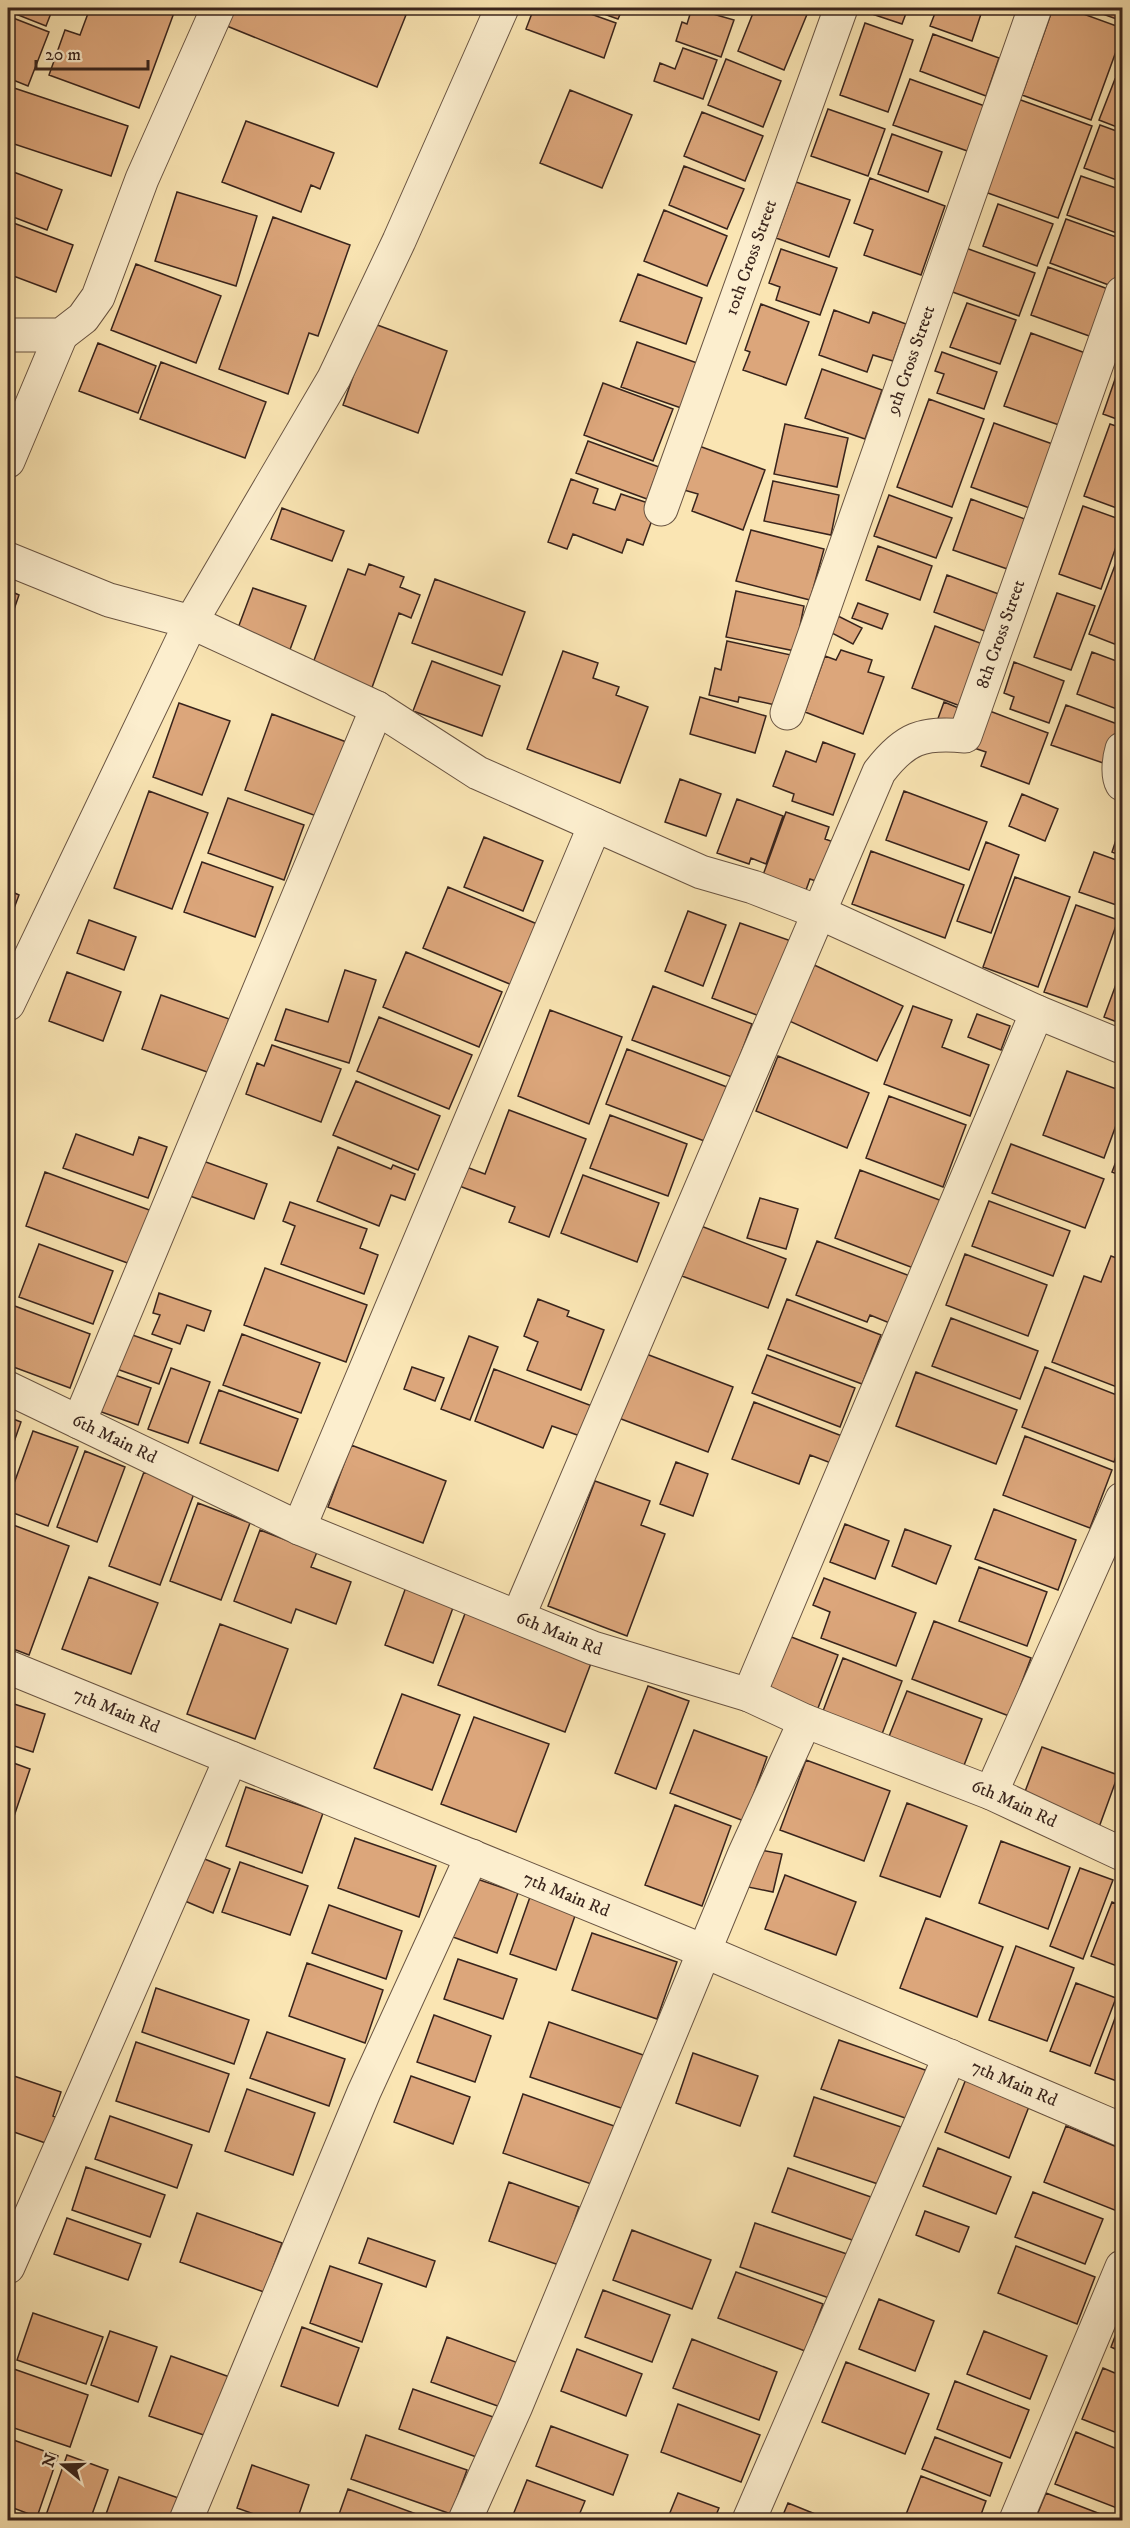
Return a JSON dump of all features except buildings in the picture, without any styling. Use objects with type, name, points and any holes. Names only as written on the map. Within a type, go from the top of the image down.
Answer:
[{"type":"street","points":[[8,460],[62,335],[83,318],[98,297],[142,179],[218,8]]},
{"type":"street","points":[[8,1004],[191,622],[334,378],[399,241],[502,8]]},
{"type":"street","name":"10th Cross Street","points":[[661,509],[841,8]]},
{"type":"street","name":"9th Cross Street","points":[[787,713],[1035,8]]},
{"type":"street","name":"8th Cross Street","points":[[818,912],[879,772],[888,760],[905,742],[935,733],[965,736],[1122,293]]},
{"type":"street","points":[[8,335],[62,335]]},
{"type":"street","points":[[8,559],[109,600],[191,622],[376,708],[478,773],[701,872],[753,887],[818,912],[1037,1012],[1122,1047]]},
{"type":"street","points":[[79,1422],[376,708]]},
{"type":"street","points":[[1122,749],[1119,765],[1122,784]]},
{"type":"street","points":[[299,1528],[595,825]]},
{"type":"street","points":[[518,1617],[818,912]]},
{"type":"street","points":[[749,1695],[1037,1012]]},
{"type":"street","name":"6th Main Rd","points":[[8,1388],[299,1528],[593,1648],[749,1695],[805,1722],[991,1793],[1122,1854]]},
{"type":"street","points":[[991,1793],[1122,1499]]},
{"type":"street","name":"7th Main Rd","points":[[8,1667],[706,1952],[1122,2130]]},
{"type":"street","points":[[465,2520],[516,2406],[706,1952],[744,1855],[805,1722]]},
{"type":"street","points":[[8,2267],[231,1758]]},
{"type":"street","points":[[186,2520],[363,2092],[472,1856]]},
{"type":"street","points":[[749,2520],[950,2056]]},
{"type":"street","points":[[1016,2520],[1122,2267]]}]
